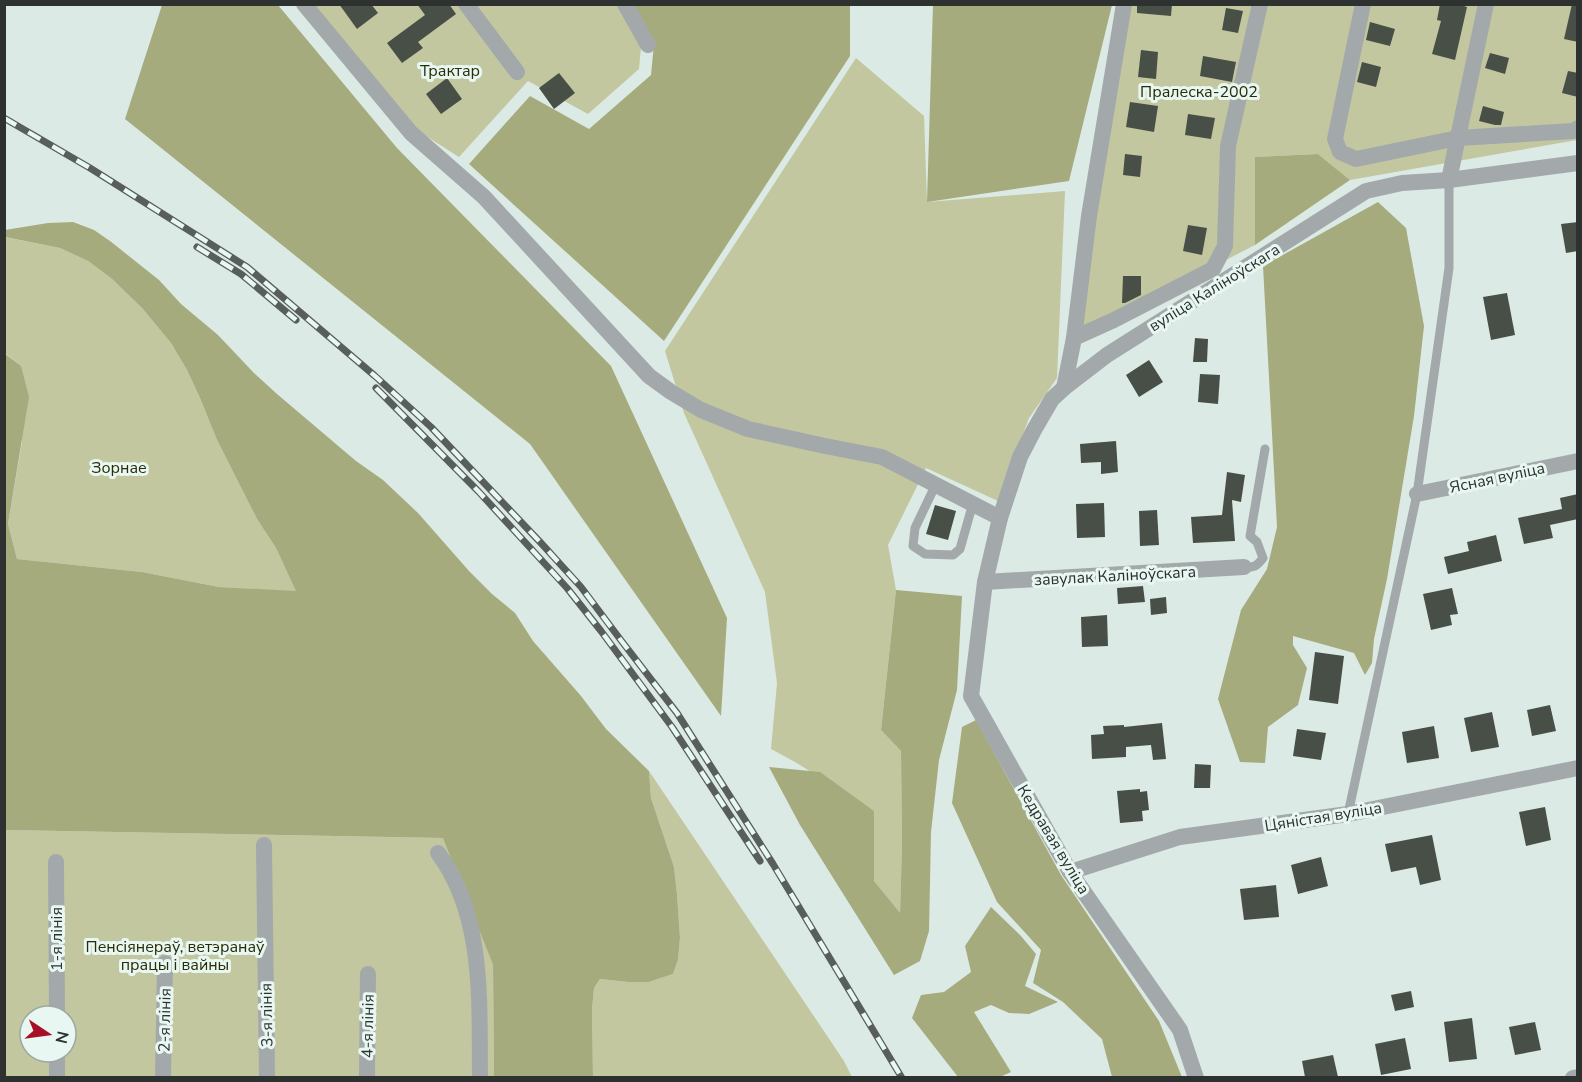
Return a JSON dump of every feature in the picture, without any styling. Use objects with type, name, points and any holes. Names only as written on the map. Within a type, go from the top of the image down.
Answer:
[{"type":"street","points":[[304,4],[411,133],[484,197],[649,376],[701,410],[748,429],[882,457],[1000,518]]},
{"type":"street","points":[[466,4],[517,72]]},
{"type":"street","points":[[625,4],[648,45]]},
{"type":"street","points":[[1064,388],[1074,338],[1089,216],[1124,4]]},
{"type":"street","points":[[1074,338],[1213,269],[1225,246],[1228,146],[1260,4]]},
{"type":"street","points":[[1363,4],[1335,140],[1340,152],[1356,159],[1458,138],[1578,128]]},
{"type":"street","points":[[1449,180],[1486,4]]},
{"type":"street","name":"вуліца Каліноўскага","points":[[985,582],[1000,518],[1020,457],[1034,430],[1052,399],[1107,355],[1366,191],[1402,183],[1449,180],[1578,163]]},
{"type":"street","name":"Ясная вуліца","points":[[1417,494],[1578,461]]},
{"type":"street","name":"завулак Каліноўскага","points":[[985,582],[1244,567]]},
{"type":"street","name":"Кедравая вуліца","points":[[985,582],[971,696],[1070,872],[1180,1030],[1196,1077]]},
{"type":"street","name":"Цяністая вуліца","points":[[1070,872],[1180,837],[1348,814],[1578,768]]},
{"type":"street","name":"3-я лінія","points":[[264,845],[267,1077]]},
{"type":"street","points":[[438,853],[448,866],[469,918],[479,982],[480,1077]]},
{"type":"street","name":"1-я лінія","points":[[56,862],[57,1004]]},
{"type":"street","name":"2-я лінія","points":[[163,1077],[165,963]]},
{"type":"street","name":"4-я лінія","points":[[367,1077],[368,974]]},
{"type":"street","points":[[1573,1077],[1578,1077]]},
{"type":"lane","points":[[1348,814],[1417,494],[1449,268],[1449,180]]},
{"type":"lane","points":[[1244,567],[1253,568],[1263,558],[1257,542],[1250,536],[1265,449]]},
{"type":"lane","points":[[936,484],[915,528],[913,546],[925,554],[954,555],[960,549],[973,503]]},
{"type":"green space","points":[[162,5],[278,5],[397,148],[611,366],[727,618],[721,716],[530,444],[125,119]]},
{"type":"green space","name":"Трактар","points":[[312,5],[618,5],[641,47],[639,69],[588,114],[528,81],[459,157],[415,129]]},
{"type":"green space","points":[[632,5],[850,5],[850,56],[664,341],[469,164],[530,96],[589,129],[651,75],[654,44]]},
{"type":"green space","points":[[933,5],[1112,5],[1069,181],[927,202]]},
{"type":"green space","name":"Пралеска-2002","points":[[1125,5],[1577,5],[1577,140],[1350,180],[1318,154],[1256,157],[1255,245],[1074,338]]},
{"type":"green space","points":[[856,58],[924,116],[927,202],[1065,191],[1057,378],[1029,418],[998,501],[926,468],[888,545],[896,590],[881,730],[901,751],[900,914],[874,881],[874,811],[771,749],[777,683],[765,592],[684,413],[665,351]]},
{"type":"green space","points":[[1318,154],[1350,180],[1255,245],[1255,157]]},
{"type":"green space","points":[[1378,202],[1406,228],[1424,326],[1414,416],[1387,579],[1374,639],[1372,663],[1365,675],[1354,653],[1293,636],[1293,645],[1307,668],[1298,705],[1268,727],[1265,763],[1240,762],[1218,699],[1241,610],[1267,569],[1277,527],[1263,266]]},
{"type":"green space","points":[[73,222],[94,230],[159,280],[181,304],[218,335],[277,394],[356,461],[383,480],[418,513],[469,571],[515,613],[533,641],[581,696],[606,729],[649,771],[651,798],[674,867],[680,938],[678,960],[673,974],[649,982],[600,979],[594,988],[592,1010],[593,1077],[494,1077],[493,965],[443,838],[5,830],[4,353],[21,366],[29,397],[8,524],[17,559],[142,572],[219,587],[296,591],[276,548],[257,519],[217,440],[187,370],[171,343],[142,308],[112,279],[88,261],[60,248],[5,237],[5,230],[48,223]]},
{"type":"green space","name":"Зорнае","points":[[4,237],[60,248],[88,261],[112,279],[142,308],[171,343],[187,370],[217,440],[257,519],[276,548],[297,592],[219,587],[142,572],[17,559],[8,524],[22,442],[21,366],[5,353]]},
{"type":"green space","points":[[896,590],[962,596],[957,690],[939,760],[931,832],[929,931],[920,961],[894,975],[800,825],[769,767],[820,772],[874,811],[874,881],[900,913],[901,751],[881,730]]},
{"type":"green space","points":[[976,720],[1061,875],[1159,1021],[1182,1077],[1112,1077],[1102,1039],[1063,1002],[1033,983],[1041,950],[997,902],[952,803],[962,727]]},
{"type":"green space","points":[[649,771],[844,1061],[852,1077],[593,1078],[592,1010],[594,988],[600,979],[649,982],[673,974],[678,960],[680,938],[674,867],[651,798]]},
{"type":"green space","name":"Пенсіянераў, ветэранаў працы і вайны","points":[[5,830],[444,838],[493,965],[494,1077],[5,1078]]},
{"type":"green space","points":[[991,907],[1036,954],[1025,986],[1058,1002],[1029,1014],[1009,1013],[991,1005],[974,1012],[1011,1072],[1000,1077],[958,1077],[912,1018],[921,995],[944,992],[971,972],[965,946]]},
{"type":"building","points":[[339,4],[371,4],[378,13],[357,29]]},
{"type":"building","points":[[417,4],[449,4],[456,14],[418,42],[423,48],[402,63],[387,43],[425,15]]},
{"type":"building","points":[[1137,4],[1172,4],[1171,16],[1137,13]]},
{"type":"building","points":[[1440,4],[1458,4],[1467,7],[1455,60],[1432,54],[1441,21],[1437,20]]},
{"type":"building","points":[[1572,4],[1578,4],[1578,42],[1564,39]]},
{"type":"building","points":[[1226,8],[1243,11],[1238,33],[1222,30]]},
{"type":"building","points":[[1370,22],[1395,29],[1390,46],[1366,40]]},
{"type":"building","points":[[1141,50],[1158,52],[1156,79],[1138,77]]},
{"type":"building","points":[[1490,53],[1509,58],[1505,74],[1485,68]]},
{"type":"building","points":[[1203,56],[1236,62],[1232,82],[1200,76]]},
{"type":"building","points":[[1362,62],[1381,67],[1376,87],[1357,82]]},
{"type":"building","points":[[1568,71],[1578,73],[1578,97],[1562,93]]},
{"type":"building","points":[[559,73],[575,93],[554,109],[539,88]]},
{"type":"building","points":[[447,78],[462,99],[441,114],[426,94]]},
{"type":"building","points":[[1130,102],[1158,106],[1154,132],[1126,127]]},
{"type":"building","points":[[1483,106],[1504,112],[1501,125],[1479,121]]},
{"type":"building","points":[[1188,114],[1215,118],[1211,139],[1185,135]]},
{"type":"building","points":[[1125,154],[1142,156],[1140,177],[1123,175]]},
{"type":"building","points":[[1578,222],[1578,251],[1566,253],[1561,224]]},
{"type":"building","points":[[1188,225],[1207,228],[1202,255],[1183,251]]},
{"type":"building","points":[[1123,276],[1141,276],[1141,295],[1125,303],[1122,303]]},
{"type":"building","points":[[1507,293],[1515,335],[1491,340],[1483,297]]},
{"type":"building","points":[[1195,338],[1208,339],[1207,362],[1193,362]]},
{"type":"building","points":[[1149,360],[1163,382],[1139,397],[1126,375]]},
{"type":"building","points":[[1200,374],[1220,375],[1218,404],[1198,402]]},
{"type":"building","points":[[1116,441],[1118,472],[1101,474],[1101,462],[1081,463],[1080,444]]},
{"type":"building","points":[[1227,472],[1245,475],[1241,502],[1232,500],[1235,541],[1193,543],[1191,517],[1222,515]]},
{"type":"building","points":[[1578,494],[1578,519],[1550,525],[1553,538],[1524,544],[1518,518],[1562,509],[1560,498]]},
{"type":"building","points":[[1104,503],[1105,537],[1077,538],[1076,504]]},
{"type":"building","points":[[935,505],[956,511],[948,540],[926,534]]},
{"type":"building","points":[[1157,510],[1159,545],[1140,546],[1139,511]]},
{"type":"building","points":[[1496,535],[1502,561],[1448,574],[1444,557],[1469,551],[1467,542]]},
{"type":"building","points":[[1143,586],[1145,602],[1118,604],[1117,588]]},
{"type":"building","points":[[1452,588],[1458,614],[1450,615],[1452,625],[1431,630],[1423,594]]},
{"type":"building","points":[[1166,597],[1167,613],[1151,615],[1150,599]]},
{"type":"building","points":[[1107,615],[1108,646],[1082,647],[1081,617]]},
{"type":"building","points":[[1315,652],[1344,656],[1338,704],[1309,700]]},
{"type":"building","points":[[1550,705],[1556,731],[1532,736],[1527,710]]},
{"type":"building","points":[[1492,712],[1499,747],[1471,752],[1464,718]]},
{"type":"building","points":[[1162,723],[1166,759],[1153,760],[1151,745],[1126,747],[1126,757],[1092,759],[1091,735],[1104,734],[1103,726],[1124,725],[1124,727]]},
{"type":"building","points":[[1434,726],[1439,758],[1407,763],[1402,732]]},
{"type":"building","points":[[1297,729],[1326,733],[1321,760],[1293,756]]},
{"type":"building","points":[[1195,764],[1211,765],[1210,788],[1194,788]]},
{"type":"building","points":[[1140,789],[1140,792],[1147,791],[1149,810],[1142,811],[1143,821],[1120,823],[1117,791]]},
{"type":"building","points":[[1545,807],[1551,840],[1526,846],[1519,812]]},
{"type":"building","points":[[1432,835],[1441,880],[1420,885],[1416,867],[1391,872],[1385,844]]},
{"type":"building","points":[[1321,857],[1328,886],[1298,894],[1291,865]]},
{"type":"building","points":[[1276,885],[1279,917],[1244,920],[1240,889]]},
{"type":"building","points":[[1411,991],[1414,1007],[1395,1011],[1391,995]]},
{"type":"building","points":[[1472,1018],[1477,1059],[1449,1062],[1444,1022]]},
{"type":"building","points":[[1535,1022],[1541,1050],[1515,1055],[1509,1027]]},
{"type":"building","points":[[1405,1038],[1411,1069],[1381,1075],[1375,1044]]},
{"type":"building","points":[[1333,1055],[1338,1077],[1305,1077],[1302,1061]]},
{"type":"railway","points":[[4,118],[90,168],[247,267],[431,427],[541,543],[581,587],[677,713],[773,864],[902,1078]]},
{"type":"railway","points":[[197,247],[241,274],[296,320]]},
{"type":"railway","points":[[376,388],[479,492],[567,588],[672,727],[760,861]]}]
